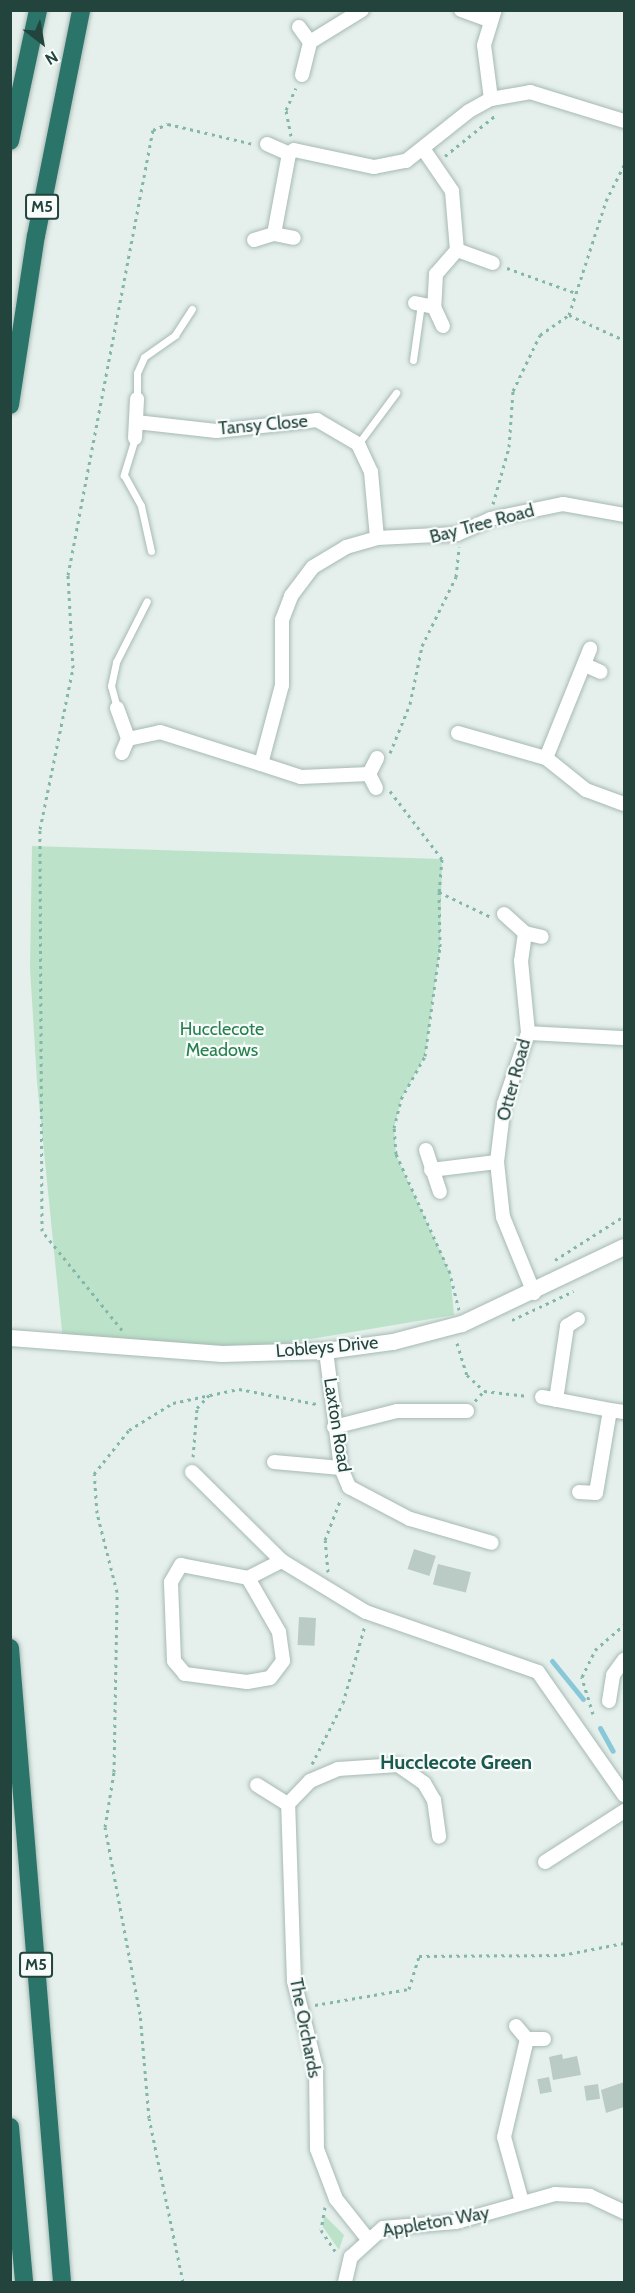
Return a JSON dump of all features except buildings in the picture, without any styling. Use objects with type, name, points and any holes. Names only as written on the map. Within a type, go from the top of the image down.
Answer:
[{"type":"highway","points":[[10,141],[38,10]]},
{"type":"highway","name":"M5","points":[[10,405],[36,236],[81,10]]},
{"type":"highway","name":"M5","points":[[10,1648],[62,2283]]},
{"type":"highway","points":[[10,2127],[24,2283]]},
{"type":"street","points":[[315,69],[302,69],[310,42],[362,10]]},
{"type":"street","points":[[461,10],[492,15],[484,69],[492,99]]},
{"type":"street","points":[[299,27],[310,42]]},
{"type":"street","points":[[265,144],[291,152],[374,167],[406,161],[424,150],[469,111],[492,99],[551,95],[624,121]]},
{"type":"street","points":[[424,150],[452,192],[457,250],[436,274],[423,305],[443,326]]},
{"type":"street","points":[[274,234],[291,152]]},
{"type":"street","points":[[254,240],[274,234],[294,238]]},
{"type":"street","points":[[457,250],[493,263]]},
{"type":"street","points":[[135,438],[137,399]]},
{"type":"street","name":"Tansy Close","points":[[136,422],[216,430],[317,420],[358,444]]},
{"type":"street","points":[[358,444],[371,472],[377,538]]},
{"type":"street","name":"Bay Tree Road","points":[[261,764],[282,685],[282,620],[291,596],[313,567],[346,547],[377,538],[447,535],[490,519],[563,504],[624,515]]},
{"type":"street","points":[[546,758],[590,649]]},
{"type":"street","points":[[585,665],[601,672]]},
{"type":"street","points":[[117,708],[125,746],[160,732],[301,777],[369,774],[383,757]]},
{"type":"street","points":[[458,733],[546,758],[586,790],[624,804]]},
{"type":"street","points":[[369,774],[381,787]]},
{"type":"street","points":[[504,914],[525,933],[542,937]]},
{"type":"street","name":"Otter Road","points":[[525,933],[521,961],[528,1033],[504,1104],[497,1162],[503,1217],[534,1293]]},
{"type":"street","points":[[528,1033],[624,1038]]},
{"type":"street","points":[[426,1150],[440,1192]]},
{"type":"street","points":[[431,1170],[497,1162]]},
{"type":"street","name":"Lobleys Drive","points":[[10,1338],[222,1354],[326,1351],[461,1316],[534,1293],[624,1247]]},
{"type":"street","points":[[556,1400],[567,1326],[578,1319]]},
{"type":"street","name":"Laxton Road","points":[[326,1351],[334,1427],[341,1468],[349,1486],[410,1520],[492,1543]]},
{"type":"street","points":[[542,1397],[617,1411],[601,1495],[579,1492]]},
{"type":"street","points":[[334,1427],[397,1411],[467,1411]]},
{"type":"street","points":[[274,1462],[341,1468]]},
{"type":"street","points":[[192,1472],[282,1561],[366,1612],[538,1672],[577,1721],[624,1795]]},
{"type":"street","points":[[248,1578],[279,1632],[283,1661],[270,1678],[248,1682],[184,1674],[174,1661],[171,1582],[181,1565],[248,1578],[282,1561]]},
{"type":"street","points":[[609,1701],[609,1673],[624,1659]]},
{"type":"street","points":[[257,1785],[288,1804],[308,1783],[338,1769],[398,1765],[424,1783],[434,1800],[439,1837]]},
{"type":"street","name":"The Orchards","points":[[288,1804],[294,1982],[316,2068],[317,2149],[334,2196],[367,2238]]},
{"type":"street","points":[[545,1862],[624,1811]]},
{"type":"street","points":[[516,2026],[526,2039]]},
{"type":"street","points":[[526,2039],[544,2038]]},
{"type":"street","points":[[522,2202],[504,2137],[526,2039]]},
{"type":"street","name":"Appleton Way","points":[[345,2283],[351,2257],[367,2238],[383,2228],[456,2222],[555,2194],[590,2196],[624,2212]]},
{"type":"lane","points":[[413,360],[423,305]]},
{"type":"lane","points":[[137,399],[137,373],[144,357],[175,335],[192,309]]},
{"type":"lane","points":[[358,444],[396,393]]},
{"type":"lane","points":[[135,438],[124,475],[141,506],[151,551]]},
{"type":"lane","points":[[117,708],[111,686],[114,669],[124,636],[147,601]]},
{"type":"path","points":[[291,152],[286,110],[302,69]]},
{"type":"path","points":[[434,165],[503,110]]},
{"type":"path","points":[[128,1335],[42,1231],[40,829],[73,668],[68,575],[153,130],[168,124],[265,144]]},
{"type":"path","points":[[490,519],[509,447],[513,391],[540,335],[569,315],[606,201],[624,165]]},
{"type":"path","points":[[493,263],[576,293]]},
{"type":"path","points":[[569,315],[624,339]]},
{"type":"path","points":[[383,757],[410,704],[422,646],[456,577],[459,544],[469,540]]},
{"type":"path","points":[[381,787],[442,859],[439,892],[440,947],[425,1056],[400,1099],[394,1128],[396,1155],[450,1273],[461,1316]]},
{"type":"path","points":[[439,892],[490,917],[504,914]]},
{"type":"path","points":[[527,1276],[624,1216]]},
{"type":"path","points":[[461,1316],[468,1304]]},
{"type":"path","points":[[458,1345],[467,1375],[484,1391],[542,1397]]},
{"type":"path","points":[[183,2283],[149,2118],[140,2014],[105,1827],[114,1772],[117,1592],[97,1513],[94,1474],[129,1430],[173,1403],[213,1391],[239,1389],[331,1406]]},
{"type":"path","points":[[192,1472],[197,1408],[213,1391]]},
{"type":"path","points":[[329,1589],[325,1540],[330,1518],[349,1486]]},
{"type":"path","points":[[308,1783],[305,1779],[343,1703],[366,1612]]},
{"type":"path","points":[[592,1714],[582,1677],[595,1650],[624,1625]]},
{"type":"path","points":[[577,1721],[592,1714],[609,1701]]},
{"type":"path","points":[[308,2000],[310,2007],[409,1989],[419,1956],[562,1955],[624,1943]]},
{"type":"path","points":[[334,2196],[320,2224],[339,2261]]},
{"type":"green space","name":"Hucclecote Meadows","points":[[32,846],[442,859],[440,947],[425,1056],[401,1099],[394,1128],[396,1155],[450,1273],[454,1315],[222,1354],[63,1341],[37,1082],[30,968]]},
{"type":"green space","points":[[324,2215],[344,2235],[339,2250],[323,2227]]},
{"type":"waterway","points":[[552,1661],[583,1699]]},
{"type":"waterway","points":[[600,1728],[613,1751]]},
{"type":"district","name":"Hucclecote Green","points":[[456,1762]]}]
